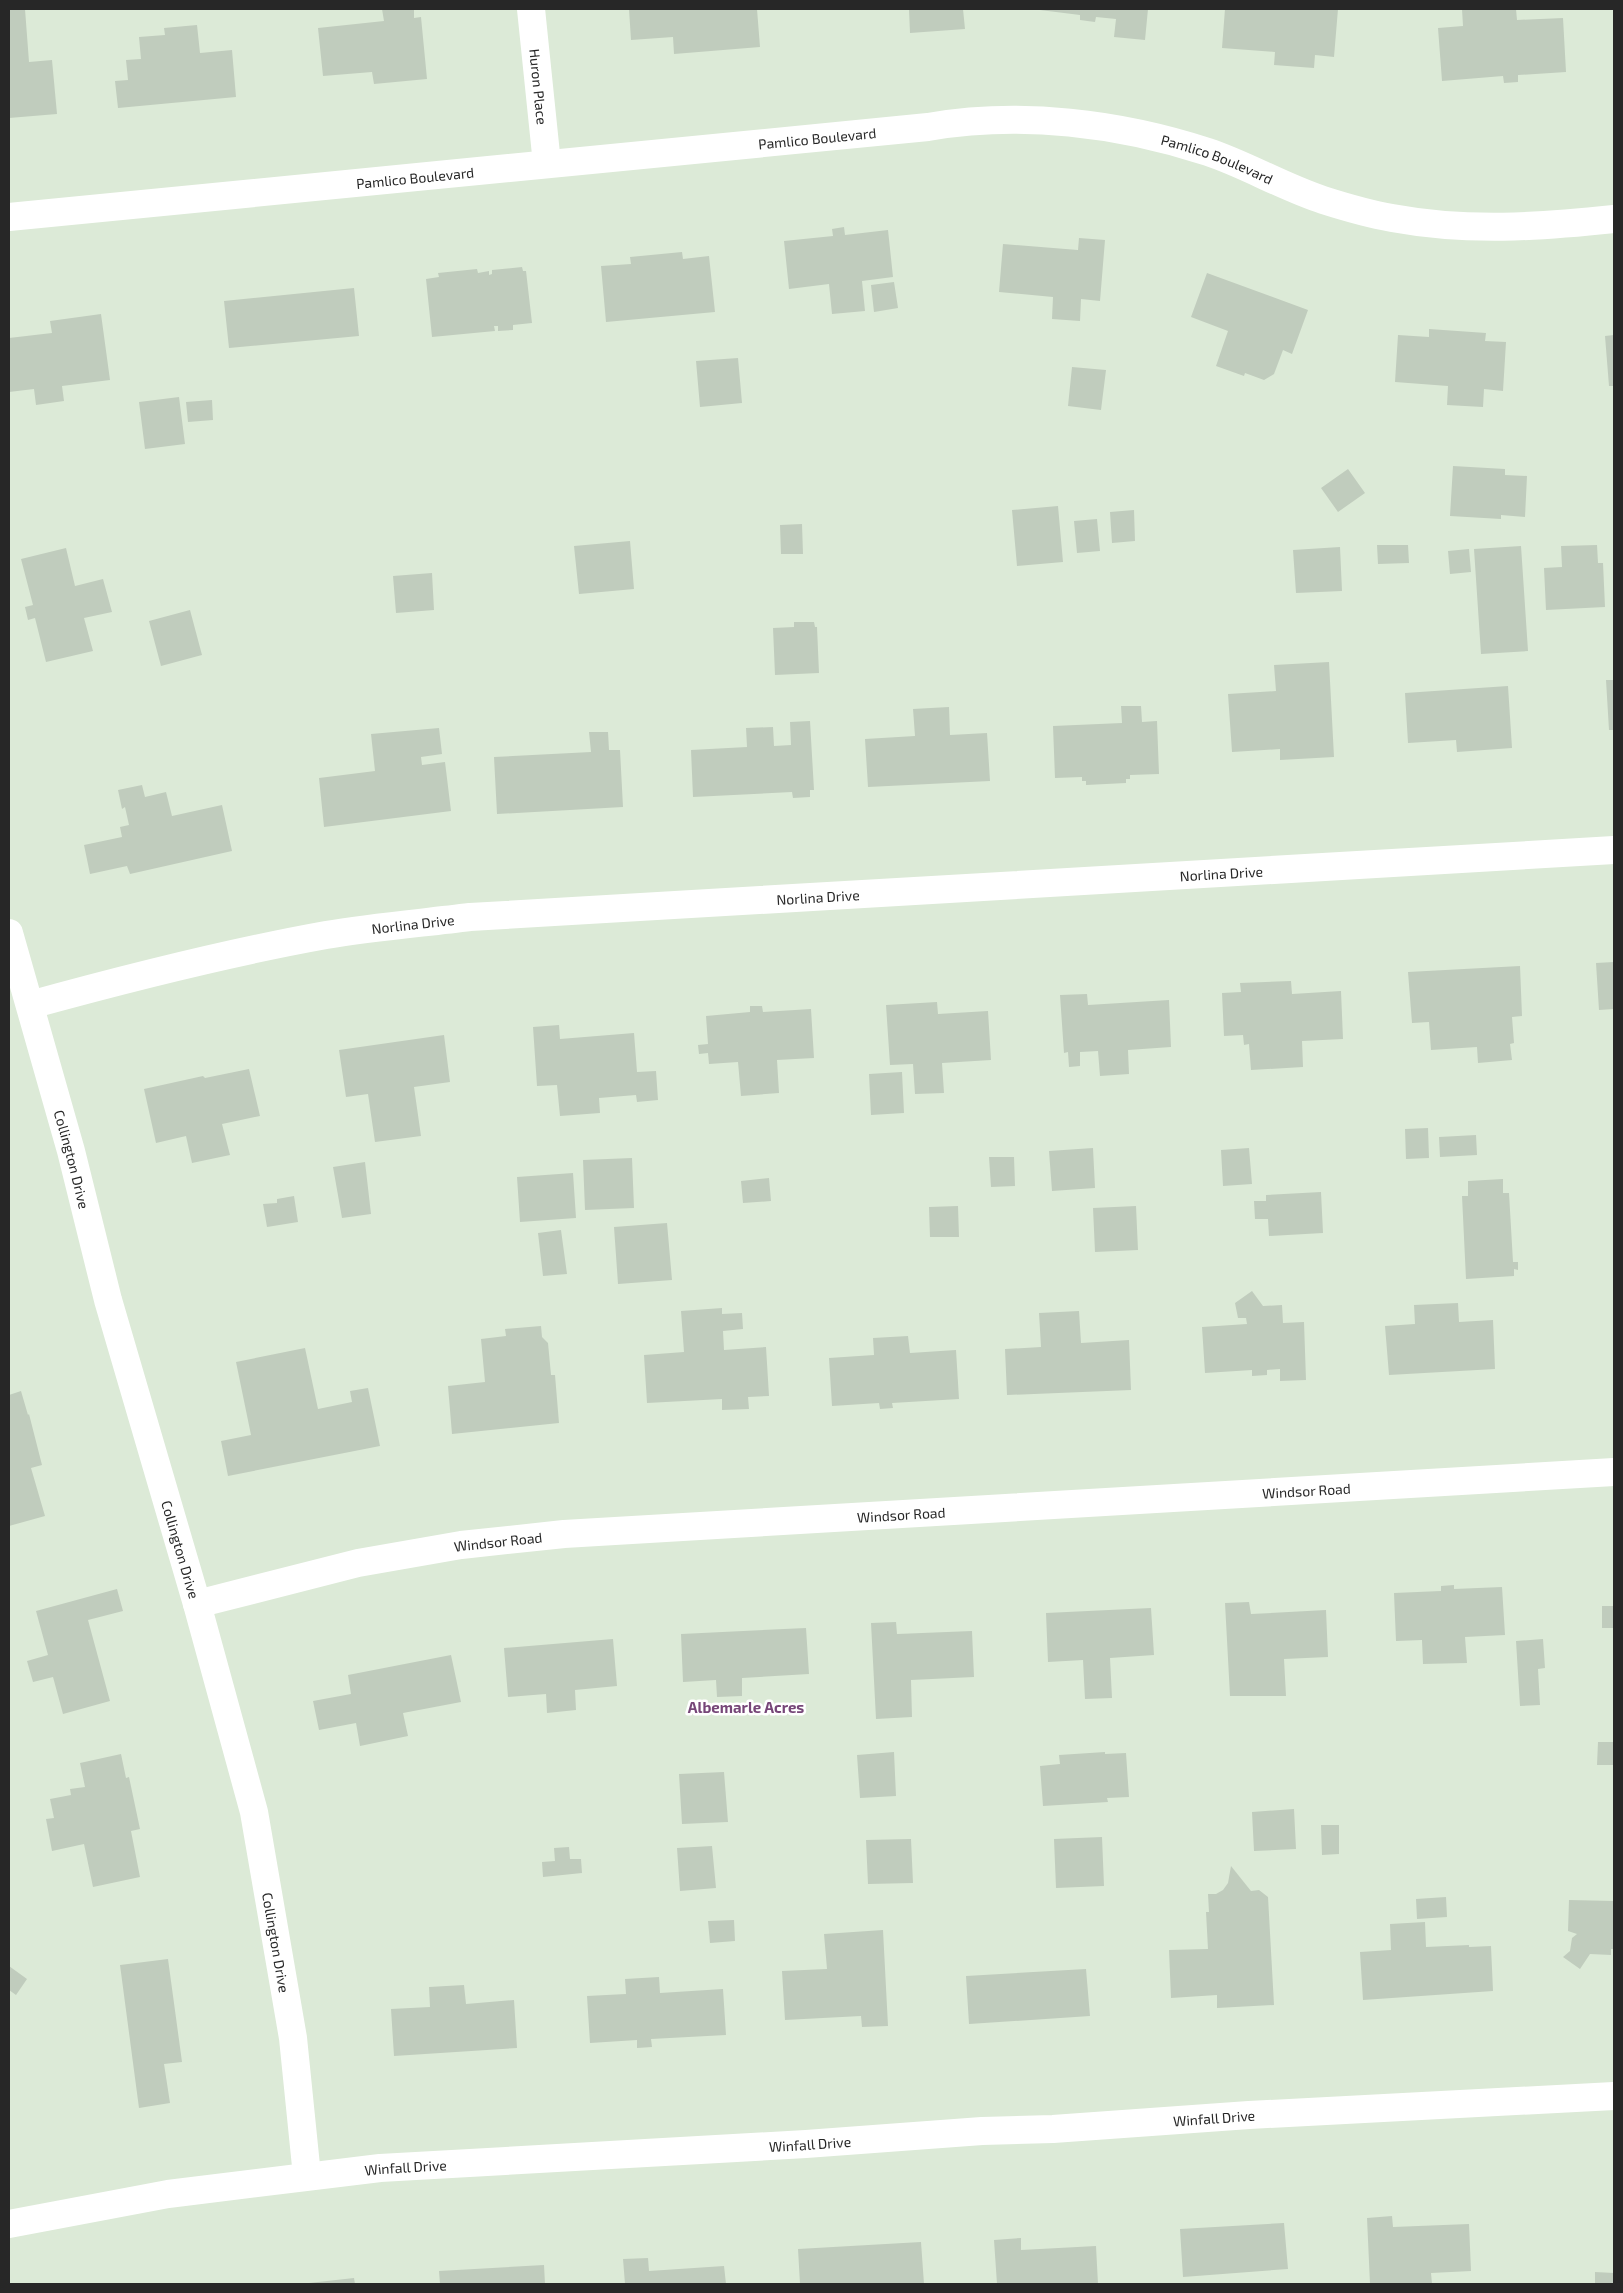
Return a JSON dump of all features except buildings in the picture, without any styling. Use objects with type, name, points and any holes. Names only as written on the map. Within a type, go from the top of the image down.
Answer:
[{"type":"street","name":"Huron Place","points":[[531,9],[547,164]]},
{"type":"street","name":"Pamlico Boulevard","points":[[9,217],[955,123],[1010,120],[1097,125],[1154,138],[1208,152],[1322,200],[1392,218],[1462,227],[1530,228],[1614,219]]},
{"type":"street","name":"Norlina Drive","points":[[30,1004],[236,952],[328,935],[470,917],[1614,850]]},
{"type":"street","name":"Collington Drive","points":[[9,933],[71,1151],[108,1300],[197,1604],[254,1812],[293,2038],[307,2176]]},
{"type":"street","name":"Windsor Road","points":[[197,1604],[358,1563],[461,1546],[564,1534],[1614,1472]]},
{"type":"street","name":"Winfall Drive","points":[[9,2224],[168,2194],[380,2168],[806,2144],[982,2131],[1053,2129],[1249,2115],[1614,2096]]},
{"type":"district","name":"Albemarle Acres","points":[[746,1707]]}]
